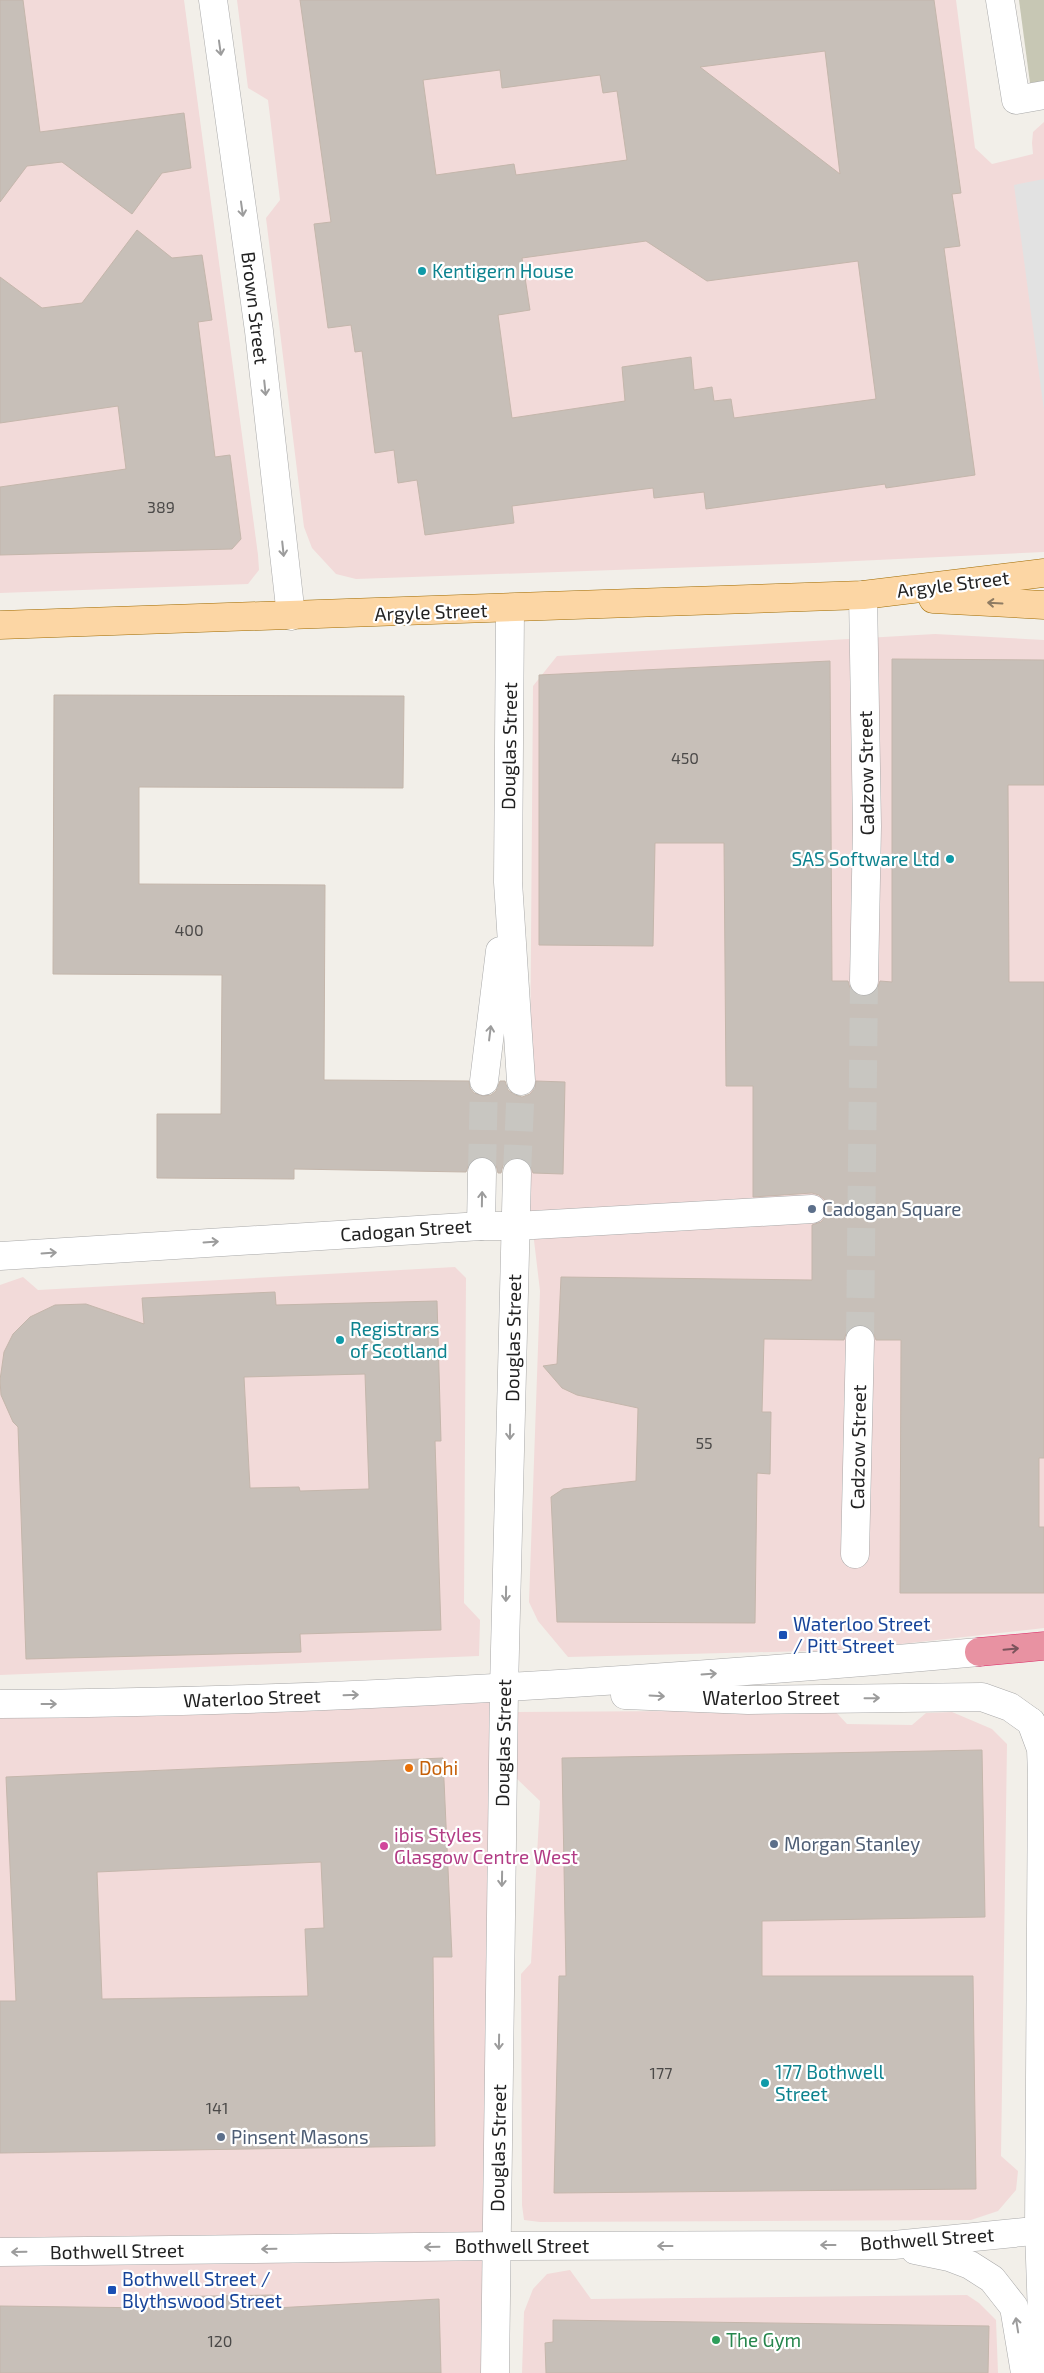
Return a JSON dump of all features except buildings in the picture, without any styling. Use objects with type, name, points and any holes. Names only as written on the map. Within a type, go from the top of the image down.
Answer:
[{"type":"highway","points":[[979,1652],[1044,1646]]},
{"type":"main road","name":"Argyle Street","points":[[0,625],[510,609],[863,595],[1044,573]]},
{"type":"main road","name":"Argyle Street","points":[[863,595],[1044,606]]},
{"type":"street","name":"Brown Street","points":[[213,0],[259,331],[291,616]]},
{"type":"street","points":[[1000,0],[1016,100],[1044,95]]},
{"type":"street","name":"Cadzow Street","points":[[863,595],[867,826],[864,981]]},
{"type":"street","name":"Douglas Street","points":[[510,609],[508,882],[521,1081]]},
{"type":"street","name":"Douglas Street","points":[[484,1081],[508,882]]},
{"type":"street","points":[[481,1226],[482,1172]]},
{"type":"street","name":"Douglas Street","points":[[495,2373],[504,1689],[517,1173]]},
{"type":"street","name":"Cadogan Street","points":[[0,1256],[481,1226],[516,1226],[812,1209]]},
{"type":"street","name":"Cadzow Street","points":[[855,1554],[860,1340]]},
{"type":"street","name":"Waterloo Street","points":[[0,1704],[148,1702],[504,1689],[979,1652]]},
{"type":"street","name":"Waterloo Street","points":[[504,1689],[748,1700],[982,1697],[1038,1718]]},
{"type":"street","points":[[1038,1718],[1042,1774],[1042,2230],[1044,2356]]},
{"type":"street","name":"Bothwell Street","points":[[0,2252],[496,2246],[894,2245],[1042,2230]]},
{"type":"street","points":[[894,2245],[949,2257],[970,2265],[992,2279],[1014,2307],[1025,2373]]},
{"type":"shaded area","points":[[0,0],[184,0],[258,555],[259,570],[248,584],[0,593]]},
{"type":"shaded area","points":[[237,0],[956,0],[975,148],[992,164],[1033,154],[1033,132],[1044,122],[1044,552],[814,563],[356,579],[336,574],[312,548],[304,527],[266,218],[280,200],[268,100],[248,88]]},
{"type":"shaded area","points":[[1019,0],[1044,0],[1044,81],[1030,83]]},
{"type":"shaded area","points":[[1044,179],[1044,411],[1014,185]]},
{"type":"shaded area","points":[[935,634],[1044,640],[1044,1628],[847,1650],[568,1657],[538,1621],[529,1602],[540,1291],[529,1198],[533,686],[557,656]]},
{"type":"shaded area","points":[[455,1267],[466,1278],[464,1603],[480,1620],[479,1656],[0,1675],[0,1285],[23,1277],[38,1290]]},
{"type":"shaded area","points":[[504,1689],[495,2373],[0,2373],[0,1703]]},
{"type":"shaded area","points":[[834,1710],[847,1724],[912,1725],[926,1713],[952,1712],[992,1729],[1007,1744],[1001,2156],[1018,2171],[1016,2190],[998,2211],[971,2220],[540,2222],[524,2220],[522,2205],[521,1974],[531,1963],[540,1801],[514,1776],[516,1712]]},
{"type":"shaded area","points":[[570,2270],[591,2299],[967,2295],[979,2303],[996,2320],[998,2373],[522,2373],[524,2312],[533,2289],[547,2274]]},
{"type":"tunnel","points":[[860,1340],[864,981]]},
{"type":"tunnel","points":[[482,1172],[484,1081]]},
{"type":"tunnel","points":[[517,1173],[521,1081]]},
{"type":"place","name":"Kentigern House","points":[[422,271]]},
{"type":"place","name":"SAS Software Ltd","points":[[950,859]]},
{"type":"place","name":"Cadogan Square","points":[[812,1209]]},
{"type":"place","name":"Registrars of Scotland","points":[[340,1340]]},
{"type":"place","name":"Waterloo Street / Pitt Street","points":[[783,1635]]},
{"type":"place","name":"Dohi","points":[[409,1768]]},
{"type":"place","name":"Morgan Stanley","points":[[774,1844]]},
{"type":"place","name":"ibis Styles Glasgow Centre West","points":[[384,1846]]},
{"type":"place","name":"177 Bothwell Street","points":[[765,2083]]},
{"type":"place","name":"Pinsent Masons","points":[[221,2137]]},
{"type":"place","name":"Bothwell Street / Blythswood Street","points":[[112,2290]]},
{"type":"place","name":"The Gym","points":[[716,2340]]}]
